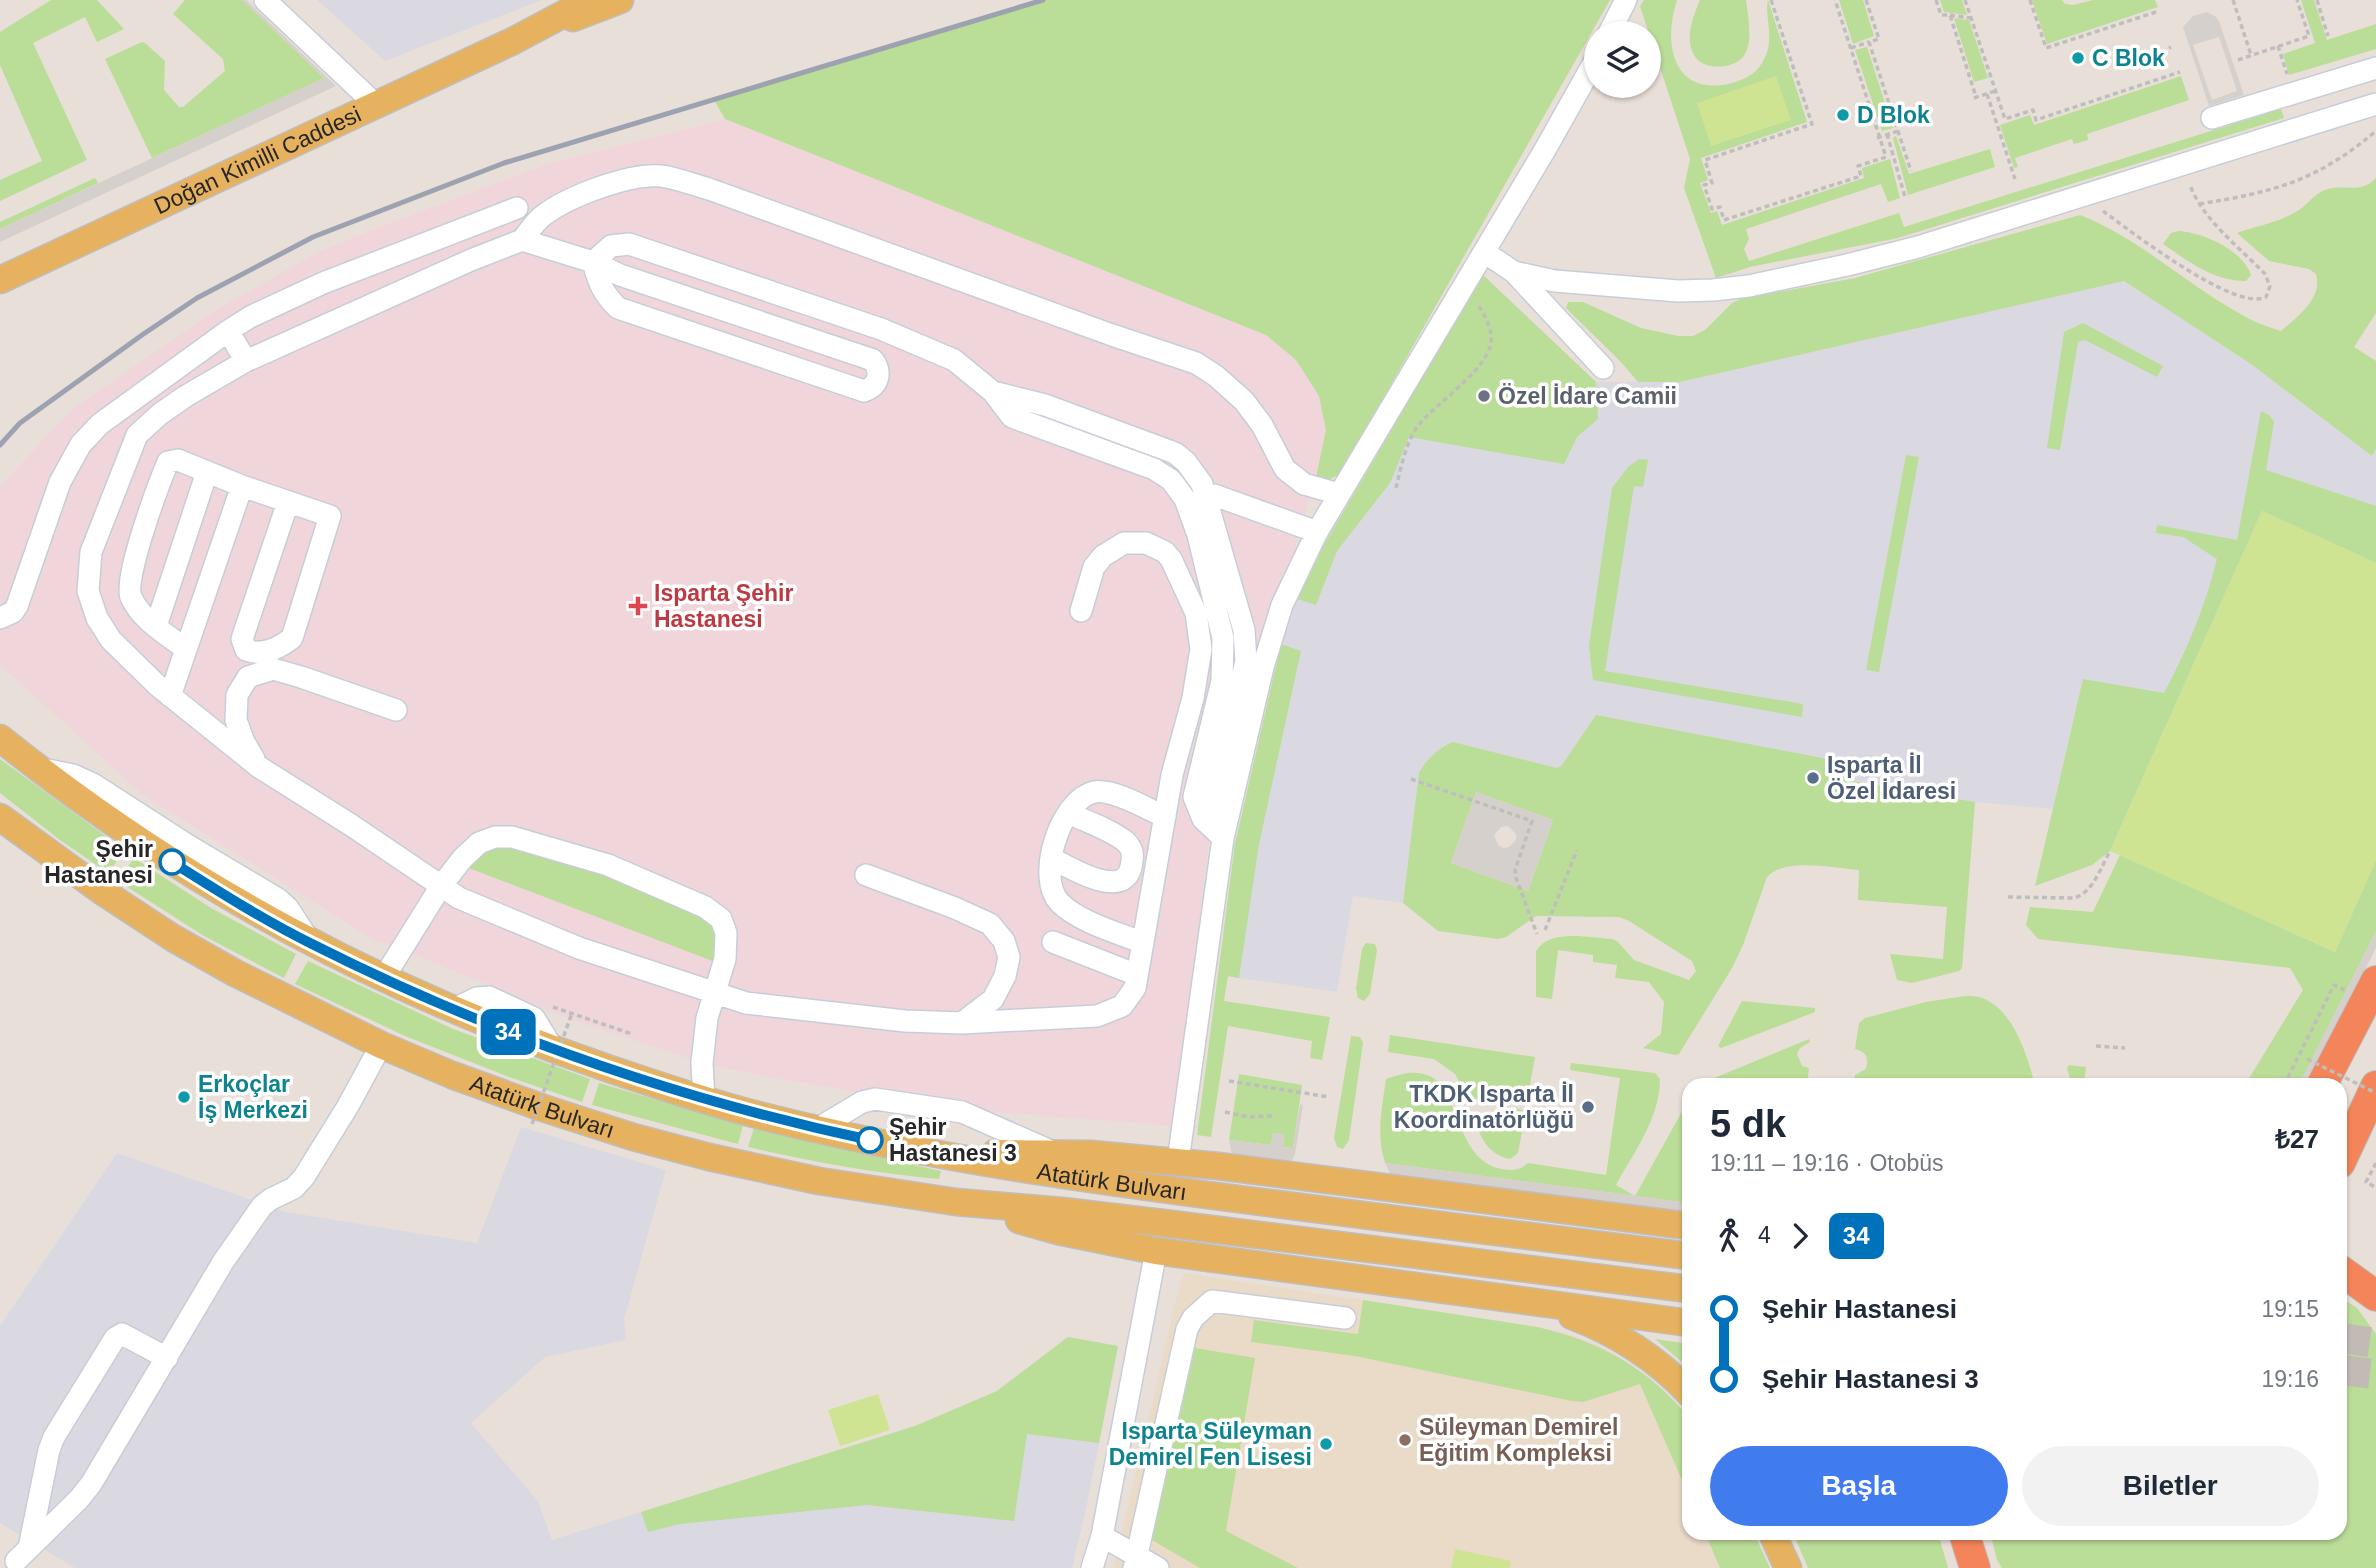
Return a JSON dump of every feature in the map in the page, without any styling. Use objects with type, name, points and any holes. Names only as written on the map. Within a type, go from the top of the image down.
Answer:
[{"type":"highway","points":[[2315,1072],[2376,981]]},
{"type":"highway","points":[[2347,1148],[2376,1086]]},
{"type":"highway","points":[[2347,1270],[2376,1296]]},
{"type":"highway","points":[[1966,1540],[1975,1568]]},
{"type":"main road","name":"Doğan Kimilli Caddesi","points":[[0,280],[513,41],[590,0]]},
{"type":"main road","name":"Doğan Kimilli Caddesi","points":[[513,41],[620,0]]},
{"type":"main road","name":"Atatürk Bulvarı","points":[[0,738],[172,862],[312,944],[452,1010],[553,1049],[704,1100],[817,1129],[1080,1179],[1682,1255]]},
{"type":"main road","name":"Atatürk Bulvarı","points":[[0,817],[94,886],[184,945],[381,1045],[452,1075],[543,1108],[659,1144],[819,1181],[956,1202],[1062,1211],[1682,1288]]},
{"type":"main road","points":[[936,1153],[1091,1154],[1178,1161],[1682,1225]]},
{"type":"main road","points":[[956,1202],[1058,1230],[1156,1251],[1682,1322]]},
{"type":"main road","points":[[1531,1302],[1575,1317],[1626,1343],[1655,1362],[1682,1387]]},
{"type":"main road","points":[[1775,1540],[1788,1568]]},
{"type":"street","points":[[265,0],[376,105]]},
{"type":"street","points":[[1615,21],[1626,0]]},
{"type":"street","points":[[2212,118],[2376,68]]},
{"type":"street","points":[[1178,1161],[1219,834],[1271,635],[1293,580],[1317,532],[1584,80]]},
{"type":"street","points":[[1514,272],[1555,281],[1642,289],[1713,290],[1749,286],[1918,247],[2376,104]]},
{"type":"street","points":[[1082,611],[1098,562],[1113,549],[1132,542],[1157,547],[1171,559],[1196,612],[1201,649],[1199,668],[1172,775],[1135,988],[1122,1006],[1097,1016],[962,1023],[905,1021],[746,1003],[579,948],[459,898],[259,767],[170,696],[124,655],[97,618],[88,591],[91,552],[137,435],[186,396],[246,361],[471,260],[522,240],[541,217],[585,192],[642,176],[663,176],[709,189],[1196,363],[1216,376],[1244,401],[1262,425],[1286,469],[1304,484],[1339,494]]},
{"type":"street","points":[[0,618],[17,606],[60,482],[81,444],[100,424],[250,317],[323,283],[517,208]]},
{"type":"street","points":[[522,240],[593,262],[620,275],[873,360],[877,365],[876,384],[864,391],[618,307],[608,299],[599,284],[593,262]]},
{"type":"street","points":[[593,262],[611,246],[629,244],[881,329],[954,360],[993,392],[1012,417],[1154,468],[1171,480],[1185,499],[1198,535],[1223,638],[1222,681],[1194,797],[1203,819],[1219,834]]},
{"type":"street","points":[[1484,252],[1514,272],[1603,368]]},
{"type":"street","points":[[228,331],[246,361]]},
{"type":"street","points":[[186,649],[141,615],[130,594],[131,575],[159,482],[169,462],[178,460],[242,486],[330,516],[292,638],[282,646],[256,654],[246,650],[242,639],[288,502]]},
{"type":"street","points":[[156,626],[206,472]]},
{"type":"street","points":[[170,696],[242,486]]},
{"type":"street","points":[[1214,495],[1317,532]]},
{"type":"street","points":[[259,767],[244,742],[236,720],[237,695],[248,677],[273,669],[396,710]]},
{"type":"street","points":[[1143,943],[1076,914],[1058,901],[1049,880],[1051,858],[1068,813],[1077,801],[1094,792],[1109,792],[1165,817]]},
{"type":"street","points":[[1051,858],[1111,883],[1123,880],[1130,872],[1133,855],[1129,845],[1116,835],[1068,813]]},
{"type":"street","points":[[383,979],[441,886],[463,858],[479,844],[495,836],[512,837],[608,865],[705,906],[721,919],[726,933],[725,959],[707,1018],[702,1063],[704,1100]]},
{"type":"street","points":[[866,875],[955,908],[990,925],[1004,941],[1009,957],[1005,976],[993,999],[962,1023]]},
{"type":"street","points":[[1053,942],[1137,975]]},
{"type":"street","points":[[19,1557],[92,1484],[223,1262],[256,1213],[271,1199],[294,1188],[304,1177],[355,1094],[381,1045]]},
{"type":"street","points":[[817,1129],[862,1102],[875,1099],[962,1112],[1055,1153]]},
{"type":"street","points":[[1092,1568],[1102,1536],[1156,1251]]},
{"type":"street","points":[[1136,1562],[1187,1329],[1193,1318],[1205,1305],[1215,1301],[1345,1318]]},
{"type":"street","points":[[19,1557],[54,1437],[115,1338],[122,1334],[167,1358]]},
{"type":"street","points":[[1102,1536],[1136,1562],[1158,1568]]},
{"type":"path","points":[[1771,0],[1812,124],[1704,160],[1712,183],[1704,185],[1713,209],[1720,207],[1724,220],[1861,176],[1858,166],[1886,157],[1835,0]]},
{"type":"path","points":[[1851,48],[1880,38],[1866,0]]},
{"type":"path","points":[[1936,0],[1939,15],[1971,18]]},
{"type":"path","points":[[1965,0],[2005,119],[2032,110],[2035,120],[2180,72]]},
{"type":"path","points":[[2029,0],[2046,48],[2159,11]]},
{"type":"path","points":[[2233,0],[2251,55]]},
{"type":"path","points":[[2238,60],[2309,36],[2297,0]]},
{"type":"path","points":[[2317,0],[2328,36]]},
{"type":"path","points":[[1950,15],[1975,98],[1995,91]]},
{"type":"path","points":[[2271,40],[2274,48]]},
{"type":"path","points":[[1869,42],[1897,123],[1910,171]]},
{"type":"path","points":[[1987,94],[2015,179]]},
{"type":"path","points":[[1879,137],[1898,131]]},
{"type":"path","points":[[2199,204],[2267,192],[2311,176],[2353,151],[2376,131]]},
{"type":"path","points":[[1887,134],[1905,197]]},
{"type":"path","points":[[2081,196],[2201,279],[2256,300],[2266,297],[2270,286],[2265,274],[2199,204],[2182,164]]},
{"type":"path","points":[[1396,488],[1408,444],[1417,428],[1474,370],[1491,344],[1489,326],[1476,301]]},
{"type":"path","points":[[1411,779],[1532,821],[1516,870],[1516,878],[1537,934]]},
{"type":"path","points":[[1545,930],[1577,850]]},
{"type":"path","points":[[2008,897],[2082,896],[2088,891],[2110,851]]},
{"type":"path","points":[[2288,1078],[2334,985],[2343,989],[2337,1001]]},
{"type":"path","points":[[551,1006],[632,1034]]},
{"type":"path","points":[[532,1124],[572,1013]]},
{"type":"path","points":[[2096,1046],[2125,1048]]},
{"type":"path","points":[[2315,1072],[2332,1078]]},
{"type":"path","points":[[1229,1081],[1329,1097]]},
{"type":"path","points":[[2347,1083],[2376,1093]]},
{"type":"path","points":[[1225,1112],[1248,1117],[1273,1116]]},
{"type":"path","points":[[2376,1163],[2366,1182],[2375,1187],[2376,1185]]},
{"type":"shaded area","points":[[242,0],[246,0],[336,86],[0,242],[0,229],[324,78]]},
{"type":"shaded area","points":[[317,0],[542,0],[385,61]]},
{"type":"shaded area","points":[[2207,12],[2219,21],[2244,95],[2209,106],[2183,27],[2193,16]],"holes":[[[2219,37],[2237,91],[2212,100],[2193,45]]]},
{"type":"shaded area","name":"Isparta Şehir Hastanesi","points":[[725,119],[1266,335],[1296,360],[1319,396],[1326,430],[1320,463],[1209,841],[1175,1126],[977,1111],[778,1079],[702,1063],[567,1018],[372,939],[143,795],[0,665],[0,486],[72,409],[214,311],[320,251],[553,162]]},
{"type":"shaded area","points":[[1483,275],[1596,382],[1680,382],[2124,281],[2251,364],[2372,456],[2376,449],[2376,563],[2262,511],[2179,696],[2083,680],[2053,809],[1975,802],[1835,778],[1837,761],[1562,765],[1557,768],[1453,742],[1445,744],[1419,773],[1403,903],[1353,896],[1337,992],[1219,975],[1235,844],[1281,644],[1297,599],[1318,555]]},
{"type":"shaded area","points":[[1476,792],[1553,820],[1528,891],[1451,863]],"holes":[[[1508,826],[1516,834],[1516,840],[1509,847],[1503,848],[1498,845],[1494,835],[1501,827]]]},
{"type":"shaded area","points":[[2376,931],[2376,948],[2311,1078],[2302,1078]]},
{"type":"shaded area","points":[[1300,1104],[1303,1105],[1295,1154],[1289,1163],[1232,1155],[1229,1140],[1271,1145],[1273,1133],[1284,1134],[1283,1147],[1293,1148]]},
{"type":"shaded area","points":[[521,1127],[666,1170],[624,1319],[626,1340],[545,1357],[471,1423],[538,1501],[552,1540],[915,1426],[997,1391],[1068,1337],[1118,1346],[1072,1568],[75,1568],[0,1523],[0,1326],[117,1153],[286,1212],[477,1243]]},
{"type":"shaded area","points":[[1385,1163],[1682,1202],[1682,1213],[1392,1177]]},
{"type":"shaded area","name":"Süleyman Demirel Eğitim Kompleksi","points":[[1184,1273],[1537,1327],[1596,1344],[1633,1366],[1682,1480],[1682,1540],[1708,1540],[1720,1568],[1114,1568]]},
{"type":"green space","points":[[51,0],[97,0],[124,29],[97,42],[85,17],[33,43],[87,160],[0,201],[0,180],[42,161],[0,65],[0,32]]},
{"type":"green space","points":[[185,0],[242,0],[324,78],[152,158],[105,59],[145,43],[165,61],[164,90],[179,107],[183,107],[225,71],[223,59],[173,14]]},
{"type":"green space","points":[[1043,0],[1610,0],[1598,21],[1584,21],[1584,46],[1340,474],[1314,487],[1326,430],[1319,396],[1296,360],[1266,335],[725,119],[714,100]]},
{"type":"green space","points":[[1644,0],[1677,0],[1671,34],[1677,64],[1685,75],[1697,83],[1712,86],[1743,79],[1756,71],[1762,62],[1769,42],[1768,0],[1807,122],[1701,158],[1708,180],[1700,183],[1711,213],[1717,211],[1722,225],[1864,178],[1862,168],[1890,159],[1900,198],[1888,202],[1881,184],[1746,229],[1749,239],[1744,249],[1749,261],[1899,213],[1904,227],[2281,109],[2284,118],[1898,238],[1750,267],[1716,278],[1684,188],[1690,159],[1661,70],[1661,21],[1645,21],[1640,6]]},
{"type":"green space","points":[[1700,0],[1746,0],[1749,42],[1745,54],[1735,63],[1707,65],[1696,58],[1692,51],[1692,21]]},
{"type":"green space","points":[[1839,0],[1863,0],[1874,36],[1853,44]]},
{"type":"green space","points":[[1940,0],[1962,0],[1967,15],[1944,12]]},
{"type":"green space","points":[[2032,0],[2062,0],[2065,4],[2073,5],[2093,0],[2155,0],[2158,7],[2047,44]]},
{"type":"green space","points":[[2301,0],[2314,0],[2327,40],[2376,24],[2376,49],[2289,75],[2283,54],[2315,43]]},
{"type":"green space","points":[[1954,18],[1969,20],[1988,78],[1974,82]]},
{"type":"green space","points":[[1867,47],[1893,128],[1882,131],[1855,50]]},
{"type":"green space","points":[[1776,76],[1791,120],[1711,146],[1697,103]]},
{"type":"green space","points":[[2181,76],[2189,100],[2087,134],[2088,140],[2074,144],[2072,139],[2015,158],[2018,167],[2014,168],[2000,125],[2030,115],[2034,125]]},
{"type":"green space","points":[[1896,136],[1909,174],[1990,149],[1995,167],[1908,195],[1893,138]]},
{"type":"green space","points":[[95,178],[98,183],[0,229],[0,222]]},
{"type":"green space","points":[[2376,178],[2376,313],[2354,347],[2376,361],[2376,449],[2372,456],[2251,364],[2124,281],[1680,382],[1638,382],[1566,308],[1568,302],[1583,302],[1641,328],[1678,336],[1693,336],[1705,330],[1732,303],[1741,299],[1855,278],[2080,215],[2124,237],[2225,305],[2254,321],[2281,331],[2312,299],[2316,291],[2316,274],[2309,269],[2269,261],[2237,233],[2292,214],[2325,190],[2364,186]]},
{"type":"green space","points":[[2178,231],[2210,239],[2231,250],[2247,266],[2251,275],[2246,281],[2223,278],[2192,264],[2163,244],[2171,233]]},
{"type":"green space","points":[[1483,275],[1596,382],[1598,419],[1577,437],[1564,464],[1409,437],[1390,483],[1337,551],[1316,605],[1297,599],[1318,555]]},
{"type":"green space","points":[[2083,323],[2163,366],[2157,377],[2085,340],[2078,342],[2060,450],[2047,448],[2064,332]]},
{"type":"green space","points":[[2261,411],[2269,415],[2274,422],[2266,470],[2376,506],[2376,563],[2262,511],[2110,851],[2092,865],[2035,886],[2083,679],[2164,693],[2195,628],[2217,559],[2183,537],[2156,533],[2157,525],[2237,540]]},
{"type":"green space","points":[[1906,455],[1919,457],[1879,672],[1866,670]]},
{"type":"green space","points":[[1639,459],[1648,460],[1643,487],[1634,486],[1605,671],[1803,704],[1802,717],[1593,680],[1589,646],[1612,488],[1628,467]]},
{"type":"green space","points":[[2262,511],[2376,563],[2376,860],[2335,952],[2110,851]]},
{"type":"green space","points":[[1281,644],[1301,651],[1259,844],[1239,978],[1228,976],[1224,1001],[1330,1017],[1322,1060],[1310,1058],[1312,1041],[1228,1026],[1211,1137],[1197,1135],[1235,844]]},
{"type":"green space","points":[[1596,715],[1838,761],[1835,778],[1975,802],[1962,968],[1912,983],[1897,980],[1890,954],[1943,959],[1947,907],[1858,900],[1859,870],[1797,865],[1775,871],[1767,877],[1732,968],[1679,1054],[1643,1048],[1661,1034],[1664,1002],[1649,982],[1615,978],[1617,965],[1593,962],[1593,955],[1558,950],[1552,999],[1536,997],[1536,951],[1542,944],[1560,937],[1612,939],[1634,960],[1689,980],[1696,971],[1692,961],[1619,917],[1536,916],[1506,937],[1498,939],[1438,931],[1403,903],[1419,773],[1433,754],[1453,742],[1557,768],[1562,765]],"holes":[[[1476,792],[1553,820],[1528,891],[1451,863]]]},
{"type":"green space","points":[[0,759],[125,850],[108,873],[0,793]]},
{"type":"green space","points":[[512,837],[721,919],[723,965],[458,864]]},
{"type":"green space","points":[[2120,855],[2335,952],[2376,860],[2376,931],[2302,1078],[2249,1078],[2303,990],[2290,968],[2038,939],[2026,925],[2030,907],[2093,912]]},
{"type":"green space","points":[[134,858],[211,908],[296,954],[284,978],[204,936],[118,881]]},
{"type":"green space","points":[[1366,943],[1375,944],[1377,950],[1370,994],[1364,1001],[1358,998],[1356,989],[1362,949]]},
{"type":"green space","points":[[308,961],[453,1029],[590,1079],[582,1102],[405,1036],[295,984]]},
{"type":"green space","points":[[1976,996],[1993,1004],[2003,1012],[2018,1035],[2033,1078],[1855,1078],[1867,1065],[1864,1053],[1855,1049],[1859,1023],[1865,1018],[1926,1002]]},
{"type":"green space","points":[[1742,1001],[1815,1008],[1815,1012],[1721,1048],[1718,1046]]},
{"type":"green space","points":[[1390,1035],[1535,1057],[1529,1090],[1485,1099],[1469,1099],[1455,1074],[1434,1059],[1388,1052]]},
{"type":"green space","points":[[1351,1036],[1360,1037],[1363,1043],[1349,1140],[1343,1149],[1337,1147],[1334,1138]]},
{"type":"green space","points":[[1809,1039],[1810,1042],[1800,1048],[1797,1054],[1802,1066],[1809,1068],[1808,1078],[1714,1078]]},
{"type":"green space","points":[[1571,1063],[1655,1073],[1660,1079],[1651,1121],[1616,1185],[1635,1196],[1385,1163],[1380,1131],[1386,1079],[1416,1073],[1430,1076],[1443,1086],[1471,1147],[1489,1165],[1513,1170],[1528,1163],[1606,1175],[1620,1078],[1570,1070]]},
{"type":"green space","points":[[2069,1065],[2086,1067],[2085,1078],[2070,1078],[2067,1068]]},
{"type":"green space","points":[[1239,1074],[1302,1085],[1293,1148],[1283,1147],[1284,1135],[1273,1133],[1271,1145],[1229,1140]]},
{"type":"green space","points":[[599,1083],[743,1125],[738,1144],[592,1105]]},
{"type":"green space","points":[[1509,1107],[1522,1110],[1525,1116],[1518,1153],[1510,1159],[1502,1157],[1490,1148],[1472,1116]]},
{"type":"green space","points":[[1682,1112],[1682,1202],[1635,1196]]},
{"type":"green space","points":[[754,1128],[941,1171],[939,1179],[843,1166],[748,1147]]},
{"type":"green space","points":[[1363,1300],[1537,1327],[1602,1349],[1640,1371],[1682,1410],[1682,1480],[1640,1384],[1583,1402],[1572,1401],[1355,1356],[1251,1342],[1254,1320],[1358,1334]]},
{"type":"green space","points":[[2347,1302],[2357,1308],[2376,1334],[2376,1568],[2002,1568],[1992,1540],[2347,1540]]},
{"type":"green space","points":[[1068,1337],[1118,1346],[1099,1443],[1027,1434],[1014,1521],[867,1505],[680,1524],[648,1532],[641,1512],[915,1426],[997,1391]]},
{"type":"green space","points":[[1655,1339],[1682,1343],[1682,1362]]},
{"type":"green space","points":[[1195,1348],[1255,1358],[1226,1531],[1298,1568],[1200,1568],[1152,1540]]},
{"type":"green space","points":[[878,1394],[890,1430],[840,1446],[828,1410]]},
{"type":"green space","points":[[1708,1540],[1757,1540],[1770,1568],[1720,1568]]},
{"type":"green space","points":[[1796,1540],[1940,1540],[1948,1568],[1808,1568]]},
{"type":"green space","points":[[1455,1549],[1511,1561],[1510,1568],[1451,1568]]},
{"type":"tunnel","points":[[2347,1339],[2376,1343]]},
{"type":"tunnel","points":[[2347,1371],[2376,1374]]},
{"type":"railway","points":[[0,445],[20,423],[197,298],[313,237],[504,163],[1043,0]]},
{"type":"bus line","name":"34","points":[[172,862],[312,944],[383,979],[473,1018],[553,1049],[704,1100],[870,1140]]},
{"type":"place","name":"C Blok","points":[[2078,58]]},
{"type":"place","name":"D Blok","points":[[1843,115]]},
{"type":"place","name":"Özel İdare Camii","points":[[1484,396]]},
{"type":"place","name":"Isparta Şehir Hastanesi","points":[[638,606]]},
{"type":"place","name":"Isparta İl Özel İdaresi","points":[[1813,778]]},
{"type":"place","name":"Şehir Hastanesi","points":[[172,862]]},
{"type":"place","name":"Erkoçlar İş Merkezi","points":[[184,1097]]},
{"type":"place","name":"TKDK Isparta İl Koordinatörlüğü","points":[[1588,1107]]},
{"type":"place","name":"Şehir Hastanesi 3","points":[[870,1140]]},
{"type":"place","name":"Süleyman Demirel Eğitim Kompleksi","points":[[1405,1440]]},
{"type":"place","name":"Isparta Süleyman Demirel Fen Lisesi","points":[[1326,1444]]}]
